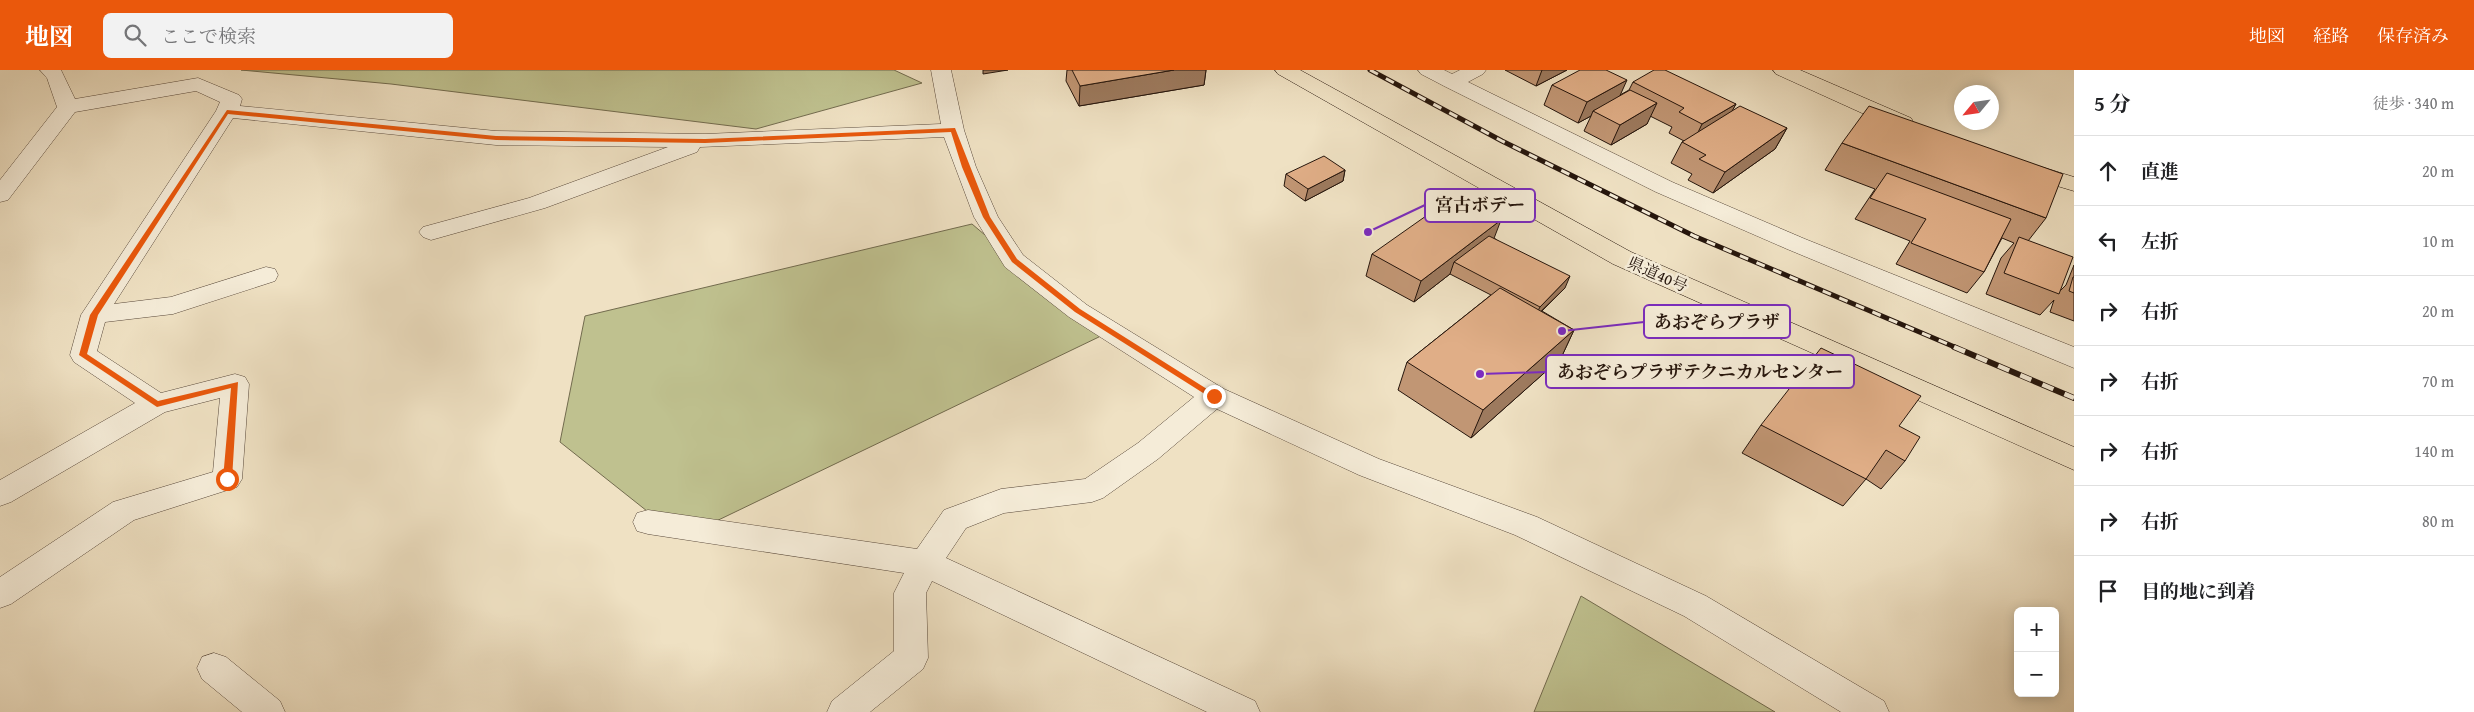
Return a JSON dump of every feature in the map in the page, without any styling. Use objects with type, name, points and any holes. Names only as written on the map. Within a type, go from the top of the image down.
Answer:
[{"type":"main road","name":"県道40号","points":[[1285,70],[1622,258],[2074,459]]},
{"type":"main road","points":[[1783,70],[1921,130]]},
{"type":"main road","points":[[2005,161],[2074,184]]},
{"type":"street","points":[[50,70],[56,76],[68,107]]},
{"type":"street","points":[[941,70],[953,130],[965,167],[986,217],[1014,261],[1078,310],[1214,396],[1368,467],[1526,526],[1695,606],[1872,712]]},
{"type":"street","points":[[1428,70],[1664,187],[1796,244],[2074,358]]},
{"type":"street","points":[[1451,82],[1476,70]]},
{"type":"street","points":[[0,195],[68,107],[198,84],[232,99],[227,112],[94,315],[83,355],[157,404]]},
{"type":"street","points":[[227,112],[496,138],[705,141],[953,130]]},
{"type":"street","points":[[432,232],[537,203],[705,141]]},
{"type":"street","points":[[94,315],[173,305],[266,275]]},
{"type":"street","points":[[0,494],[157,404],[235,384],[227,479],[124,511],[0,594]]},
{"type":"street","points":[[844,712],[911,658],[910,593],[925,563],[954,519],[1001,501],[1092,490],[1148,451],[1214,396]]},
{"type":"street","points":[[648,522],[925,563],[1243,712]]},
{"type":"street","points":[[214,668],[268,712]]},
{"type":"green space","points":[[241,70],[894,70],[922,83],[756,129],[391,84]]},
{"type":"green space","points":[[972,224],[1103,335],[681,538],[560,442],[585,316]]},
{"type":"green space","points":[[1581,596],[1775,712],[1534,712]]},
{"type":"building","points":[[1072,70],[1174,70],[1080,86]]},
{"type":"building","points":[[1580,70],[1606,70],[1627,80],[1587,102],[1552,85]]},
{"type":"building","points":[[1654,70],[1665,70],[1736,104],[1702,124],[1679,112],[1684,108],[1633,82]]},
{"type":"building","points":[[1630,90],[1657,103],[1620,125],[1593,111]]},
{"type":"building","points":[[1740,106],[1787,128],[1725,172],[1699,159],[1706,155],[1682,142]]},
{"type":"building","points":[[1869,106],[2063,174],[2046,218],[1842,143]]},
{"type":"building","points":[[1324,156],[1345,170],[1308,189],[1286,174]]},
{"type":"building","points":[[1887,173],[2011,219],[1984,272],[1911,243],[1926,219],[1870,198]]},
{"type":"building","points":[[1453,197],[1501,220],[1421,281],[1372,254]]},
{"type":"building","points":[[1489,236],[1570,276],[1540,307],[1454,262]]},
{"type":"building","points":[[2019,237],[2073,257],[2059,294],[2004,273]]},
{"type":"building","points":[[2074,277],[2074,293],[2069,291]]},
{"type":"building","points":[[1500,288],[1574,330],[1483,410],[1407,362]]},
{"type":"building","points":[[1821,348],[1921,396],[1899,426],[1920,437],[1905,461],[1886,450],[1866,479],[1761,425]]},
{"type":"railway","points":[[1370,70],[1502,141],[1694,236],[1957,348]]},
{"type":"railway","points":[[1954,347],[2074,398]]},
{"type":"place","name":"宮古ボデー","points":[[1368,232]]},
{"type":"place","name":"あおぞらプラザ","points":[[1562,331]]},
{"type":"place","name":"あおぞらプラザテクニカルセンター","points":[[1480,374]]},
{"type":"route","points":[[227,479],[235,384],[157,404],[83,355],[94,315],[227,112],[496,138],[705,141],[953,130],[965,167],[986,217],[1014,261],[1078,310],[1214,396]]}]
